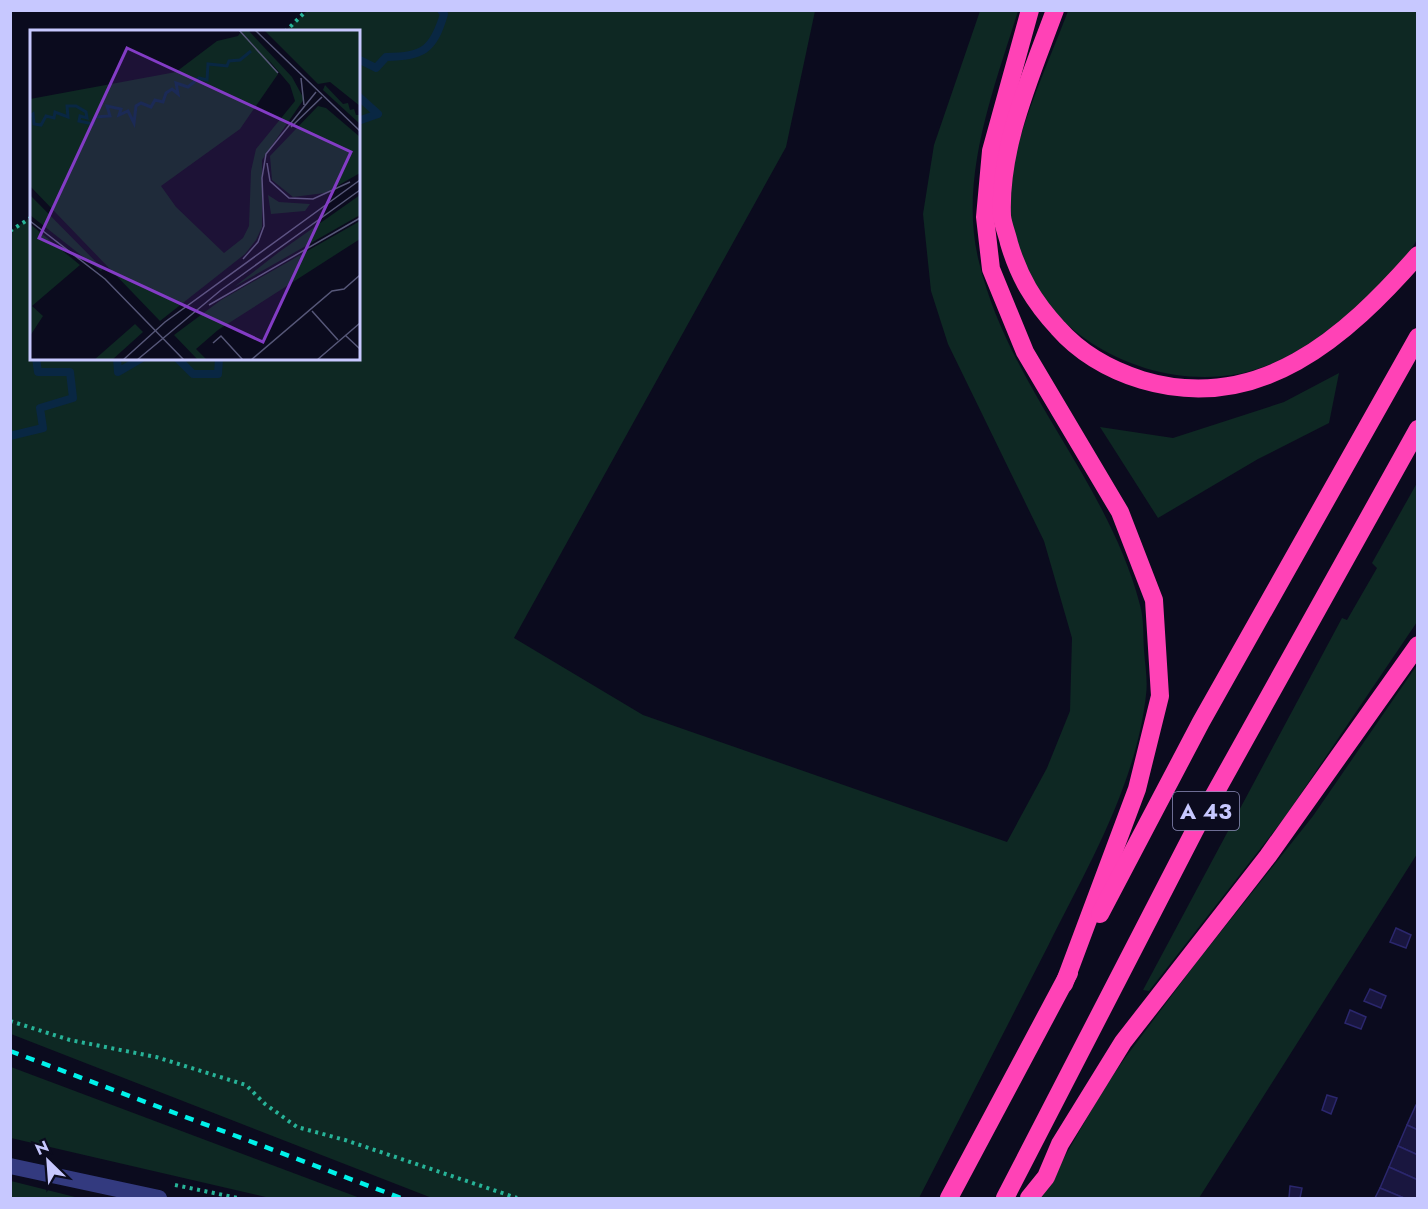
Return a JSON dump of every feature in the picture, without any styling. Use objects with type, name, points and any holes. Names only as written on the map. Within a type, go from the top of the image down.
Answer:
[{"type":"highway","points":[[1030,10],[991,151],[985,218],[991,269],[1025,352],[1120,512],[1154,600],[1160,696],[1137,789],[1064,984]]},
{"type":"highway","points":[[1055,10],[1026,87],[1005,163],[1002,218],[1017,270],[1035,302],[1074,346],[1124,375],[1170,388],[1212,389],[1252,380],[1298,362],[1339,335],[1378,301],[1418,255]]},
{"type":"highway","name":"A 43","points":[[949,1198],[1213,701],[1418,337]]},
{"type":"highway","name":"A 43","points":[[1005,1198],[1199,822],[1418,429]]},
{"type":"highway","points":[[1029,1198],[1046,1177],[1060,1144],[1123,1042],[1268,856],[1418,645]]},
{"type":"street","points":[[10,1166],[159,1198]]},
{"type":"path","points":[[287,30],[308,10]]},
{"type":"path","points":[[10,231],[30,218]]},
{"type":"path","points":[[10,1021],[70,1040],[156,1056],[246,1085],[266,1104],[297,1127],[345,1140],[517,1198]]},
{"type":"green space","points":[[307,11],[815,11],[786,147],[514,638],[643,715],[1007,842],[1047,768],[1070,711],[1072,638],[1044,541],[948,344],[931,291],[923,214],[934,145],[980,11],[1018,11],[990,103],[976,167],[973,199],[974,231],[979,262],[993,308],[1012,351],[1106,517],[1125,560],[1143,621],[1147,690],[1141,728],[1132,761],[1108,824],[1079,886],[919,1198],[432,1198],[11,1034],[11,231],[30,218],[30,360],[360,360],[360,30],[286,30]]},
{"type":"green space","points":[[1068,11],[1417,11],[1419,222],[1415,243],[1396,267],[1340,321],[1307,345],[1252,371],[1232,375],[1191,376],[1150,369],[1111,354],[1076,332],[1047,304],[1025,270],[1012,231],[1010,188],[1025,123]]},
{"type":"green space","points":[[1339,373],[1329,423],[1258,459],[1158,518],[1100,427],[1173,438],[1284,402]]},
{"type":"green space","points":[[1417,483],[1417,622],[1285,817],[1149,991],[1143,990],[1342,618],[1347,620],[1377,568],[1372,563]]},
{"type":"green space","points":[[1417,665],[1417,854],[1199,1198],[1041,1198],[1103,1090],[1125,1058],[1196,963],[1313,816]]},
{"type":"green space","points":[[10,1067],[360,1198],[270,1198],[11,1138]]},
{"type":"green space","points":[[11,1181],[79,1198],[11,1198]]},
{"type":"building","points":[[1396,928],[1411,935],[1406,948],[1390,942]]},
{"type":"building","points":[[1370,989],[1386,996],[1381,1008],[1364,1001]]},
{"type":"building","points":[[1350,1010],[1366,1017],[1361,1029],[1345,1023]]},
{"type":"building","points":[[1327,1095],[1337,1098],[1331,1114],[1322,1110]]},
{"type":"building","points":[[1418,1105],[1418,1130],[1407,1125]]},
{"type":"building","points":[[1407,1125],[1418,1130],[1418,1155],[1398,1146]]},
{"type":"building","points":[[1398,1146],[1418,1155],[1418,1180],[1389,1167]]},
{"type":"building","points":[[1389,1167],[1418,1180],[1418,1198],[1404,1198],[1380,1188]]},
{"type":"building","points":[[1290,1186],[1302,1188],[1300,1198],[1289,1198]]},
{"type":"building","points":[[1380,1188],[1404,1198],[1375,1198]]},
{"type":"waterway","points":[[360,60],[376,68],[386,57],[409,55],[425,49],[436,36],[444,14],[441,10]]},
{"type":"waterway","points":[[360,98],[378,114],[360,120]]},
{"type":"waterway","points":[[10,436],[43,428],[40,408],[73,398],[70,372],[38,372],[36,360]]},
{"type":"waterway","points":[[117,360],[118,372],[139,360]]},
{"type":"waterway","points":[[179,360],[193,374],[218,374],[219,360]]},
{"type":"railway","points":[[10,1051],[401,1198]]}]
